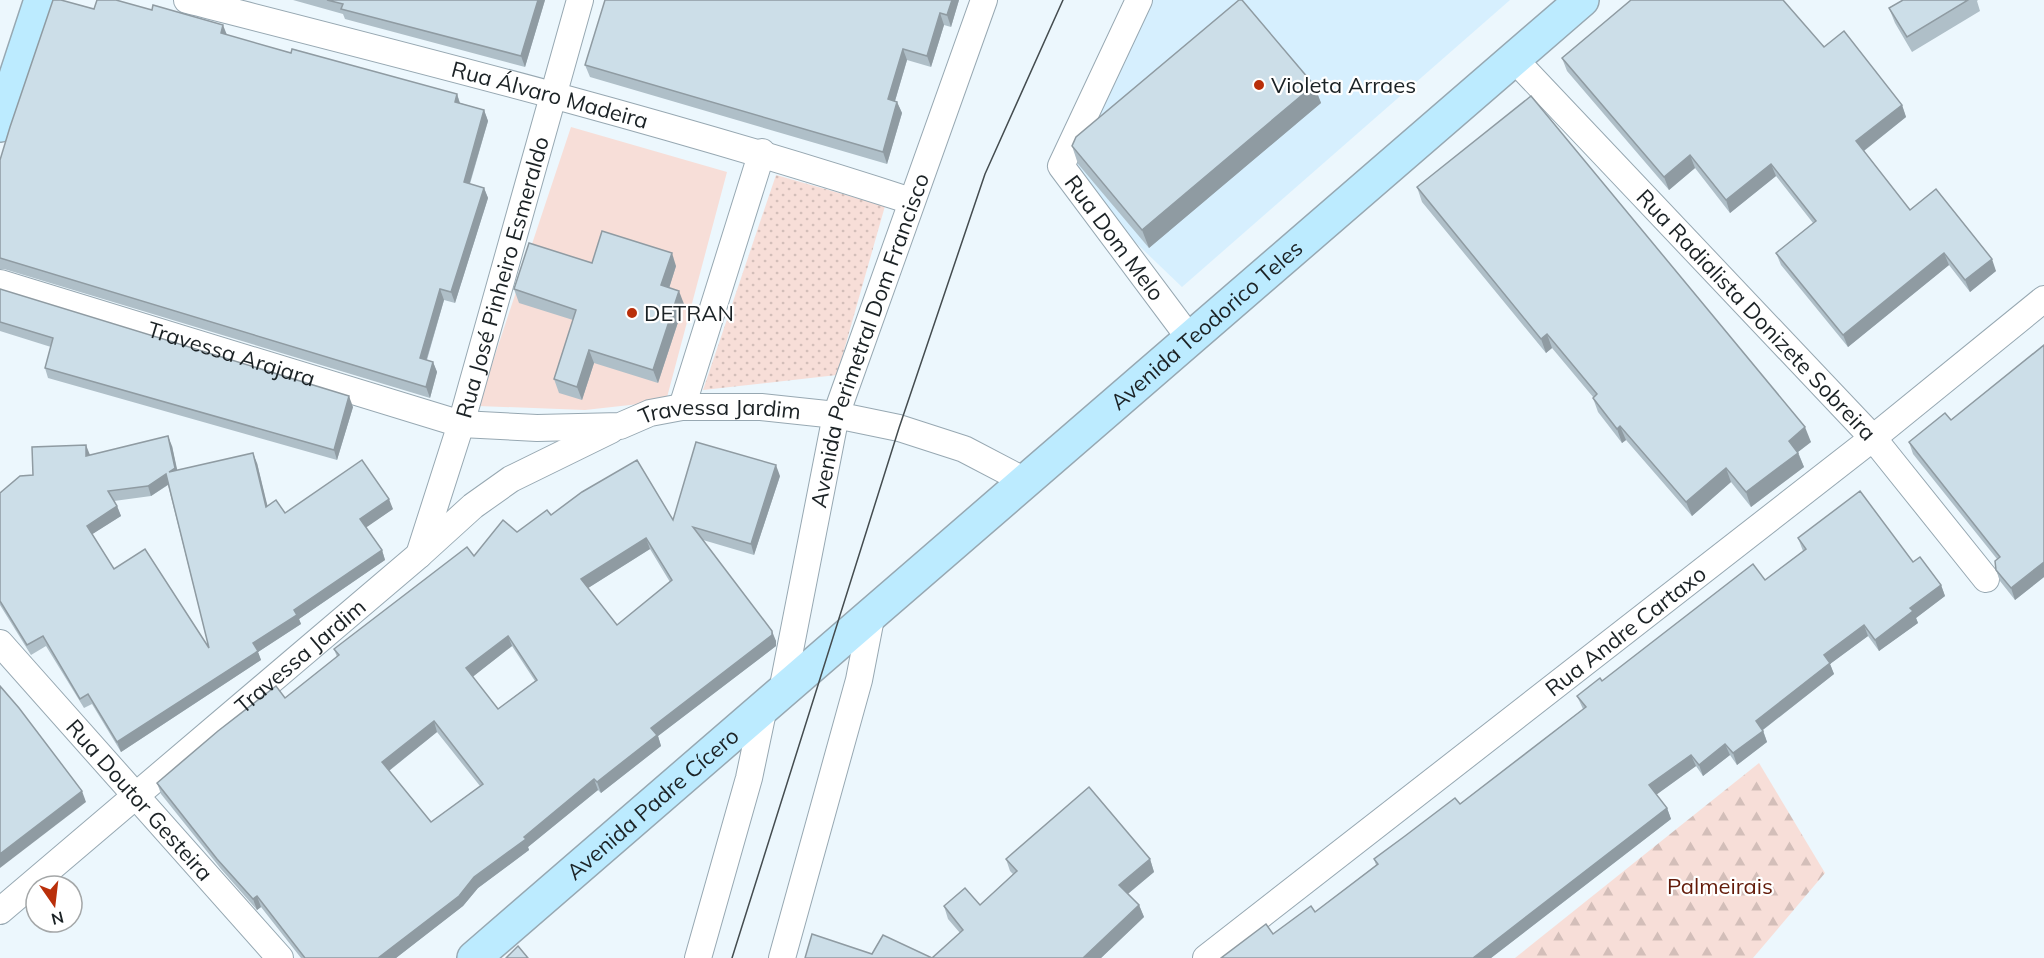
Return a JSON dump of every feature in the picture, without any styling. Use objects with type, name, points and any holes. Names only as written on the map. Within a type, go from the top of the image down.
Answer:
[{"type":"main road","points":[[0,124],[41,0]]},
{"type":"main road","name":"Avenida Teodorico Teles","points":[[829,650],[1191,340],[1582,0]]},
{"type":"main road","name":"Avenida Padre Cícero","points":[[474,958],[829,650]]},
{"type":"street","name":"Rua Álvaro Madeira","points":[[187,0],[552,94],[762,152],[911,201]]},
{"type":"street","name":"Rua José Pinheiro Esmeraldo","points":[[419,555],[461,424],[580,0]]},
{"type":"street","name":"Avenida Perimetral Dom Francisco","points":[[699,958],[773,699],[836,415],[984,0]]},
{"type":"street","name":"Rua Dom Melo","points":[[1139,0],[1061,166],[1191,340]]},
{"type":"street","name":"Rua Radialista Donizete Sobreira","points":[[1515,60],[1873,438],[1986,579]]},
{"type":"street","points":[[682,407],[762,152]]},
{"type":"street","name":"Travessa Arajara","points":[[0,283],[461,424]]},
{"type":"street","name":"Rua Andre Cartaxo","points":[[1206,958],[1873,438],[2044,299]]},
{"type":"street","name":"Travessa Jardim","points":[[0,911],[136,798],[473,506],[511,479],[650,413],[682,407],[762,407],[836,415],[899,428],[964,449],[1026,482]]},
{"type":"street","name":"Travessa Jardim","points":[[461,424],[537,428],[620,426]]},
{"type":"street","points":[[782,958],[859,680],[872,613]]},
{"type":"street","name":"Rua Doutor Gesteira","points":[[0,643],[280,958]]},
{"type":"shaded area","name":"Violeta Arraes","points":[[1148,0],[1510,0],[1182,287],[1061,171]]},
{"type":"green space","points":[[571,127],[727,172],[666,401],[585,410],[478,406]]},
{"type":"green space","points":[[776,175],[885,206],[837,375],[703,390]]},
{"type":"green space","name":"Palmeirais","points":[[1759,763],[1825,873],[1753,958],[1515,958]]},
{"type":"building","points":[[53,0],[94,9],[97,0],[116,0],[152,10],[153,5],[223,25],[221,33],[291,53],[292,49],[457,94],[455,102],[484,110],[464,182],[484,188],[451,292],[440,289],[420,358],[433,362],[426,387],[0,258],[0,160]]},
{"type":"building","points":[[327,0],[538,0],[521,56],[341,9],[343,4]]},
{"type":"building","points":[[605,0],[952,0],[947,15],[940,13],[927,56],[903,49],[888,99],[897,102],[883,152],[585,65]]},
{"type":"building","points":[[1239,0],[1242,0],[1314,85],[1142,230],[1072,146],[1076,137]]},
{"type":"building","points":[[1631,0],[1783,0],[1824,47],[1844,31],[1902,105],[1856,141],[1910,210],[1936,189],[1992,259],[1965,280],[1944,253],[1843,335],[1776,253],[1816,221],[1771,164],[1726,200],[1690,155],[1664,177],[1562,58]]},
{"type":"building","points":[[1903,0],[1968,0],[1907,37],[1889,8]]},
{"type":"building","points":[[1531,96],[1805,427],[1789,441],[1798,453],[1746,492],[1726,468],[1686,502],[1620,426],[1617,429],[1593,398],[1597,394],[1547,334],[1541,339],[1417,187]]},
{"type":"building","name":"DETRAN","points":[[602,231],[672,253],[661,285],[679,291],[653,370],[589,350],[577,387],[554,379],[576,310],[514,289],[529,243],[592,263]]},
{"type":"building","points":[[0,289],[349,396],[334,450],[45,368],[53,338],[0,322]]},
{"type":"building","points":[[2044,345],[2044,562],[2011,588],[1996,570],[1995,561],[2000,557],[1909,442],[1945,413],[1951,420]]},
{"type":"building","points":[[168,436],[175,468],[169,472],[253,453],[266,507],[276,500],[285,513],[362,460],[389,499],[360,519],[382,550],[294,610],[297,615],[253,643],[258,651],[117,742],[88,694],[80,699],[43,636],[27,645],[0,601],[0,493],[20,476],[33,475],[32,447],[86,445],[86,456]],"holes":[[[166,474],[209,648],[145,549],[114,569],[87,526],[117,506],[108,491],[148,486]]]},
{"type":"building","points":[[696,442],[776,465],[751,544],[693,527],[772,631],[772,635],[651,728],[657,735],[597,782],[594,779],[524,837],[526,839],[474,877],[459,896],[378,958],[305,958],[257,896],[253,899],[217,859],[157,783],[276,686],[285,698],[339,655],[334,649],[467,547],[474,556],[503,520],[517,532],[547,510],[551,515],[582,492],[637,460],[673,520]],"holes":[[[646,538],[672,580],[617,625],[581,579]],[[508,636],[537,680],[498,709],[466,668]],[[434,721],[483,784],[431,822],[382,762]]]},
{"type":"building","points":[[1860,491],[1913,562],[1920,557],[1941,585],[1910,608],[1913,611],[1875,640],[1864,625],[1824,655],[1830,663],[1756,721],[1763,731],[1733,753],[1725,744],[1699,765],[1691,755],[1649,785],[1667,808],[1473,958],[1221,958],[1266,924],[1273,934],[1311,906],[1315,912],[1378,864],[1374,859],[1455,798],[1460,804],[1586,707],[1577,696],[1600,678],[1602,681],[1753,564],[1765,580],[1806,549],[1798,538]]},
{"type":"building","points":[[0,686],[82,791],[0,854]]},
{"type":"building","points":[[1089,787],[1150,859],[1119,885],[1139,905],[1083,958],[932,958],[963,930],[944,906],[965,888],[980,905],[1017,871],[1006,859]]},
{"type":"building","points":[[812,934],[872,954],[883,935],[932,958],[805,958]]},
{"type":"building","points":[[518,946],[528,958],[506,958]]},
{"type":"tram line","points":[[732,958],[899,428],[985,174],[1063,0]]},
{"type":"place","name":"Violeta Arraes","points":[[1259,85]]},
{"type":"place","name":"DETRAN","points":[[632,313]]}]
